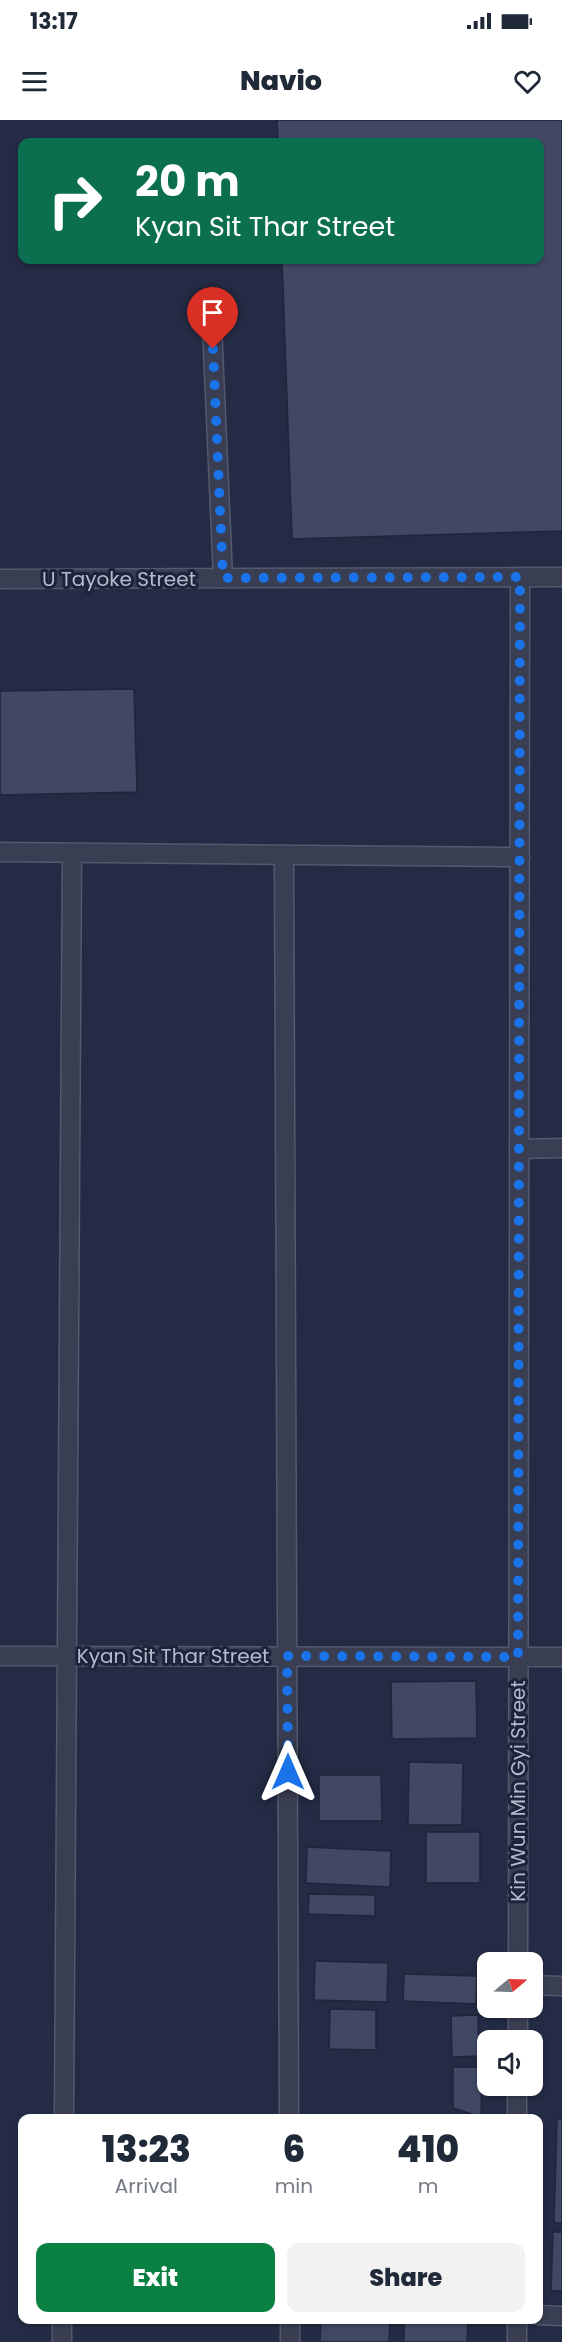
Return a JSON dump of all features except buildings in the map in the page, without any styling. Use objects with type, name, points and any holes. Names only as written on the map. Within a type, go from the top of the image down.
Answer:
[{"type":"street","points":[[212,326],[223,578]]},
{"type":"street","name":"Kin Wun Min Gyi Street","points":[[518,1952],[520,577]]},
{"type":"street","name":"U Tayoke Street","points":[[0,579],[562,577]]},
{"type":"street","points":[[0,852],[520,857]]},
{"type":"street","points":[[64,2114],[72,853]]},
{"type":"street","points":[[284,855],[289,2114]]},
{"type":"street","points":[[519,1149],[562,1148]]},
{"type":"street","name":"Kyan Sit Thar Street","points":[[0,1656],[562,1657]]},
{"type":"street","points":[[543,1985],[562,1986]]},
{"type":"street","points":[[517,2114],[518,2096]]},
{"type":"street","points":[[543,2315],[562,2316]]},
{"type":"street","points":[[62,2324],[62,2342]]},
{"type":"street","points":[[290,2324],[290,2342]]},
{"type":"street","points":[[517,2324],[517,2342]]},
{"type":"route","points":[[213,349],[223,578],[520,577],[518,1657],[287,1656],[288,1772]]}]
